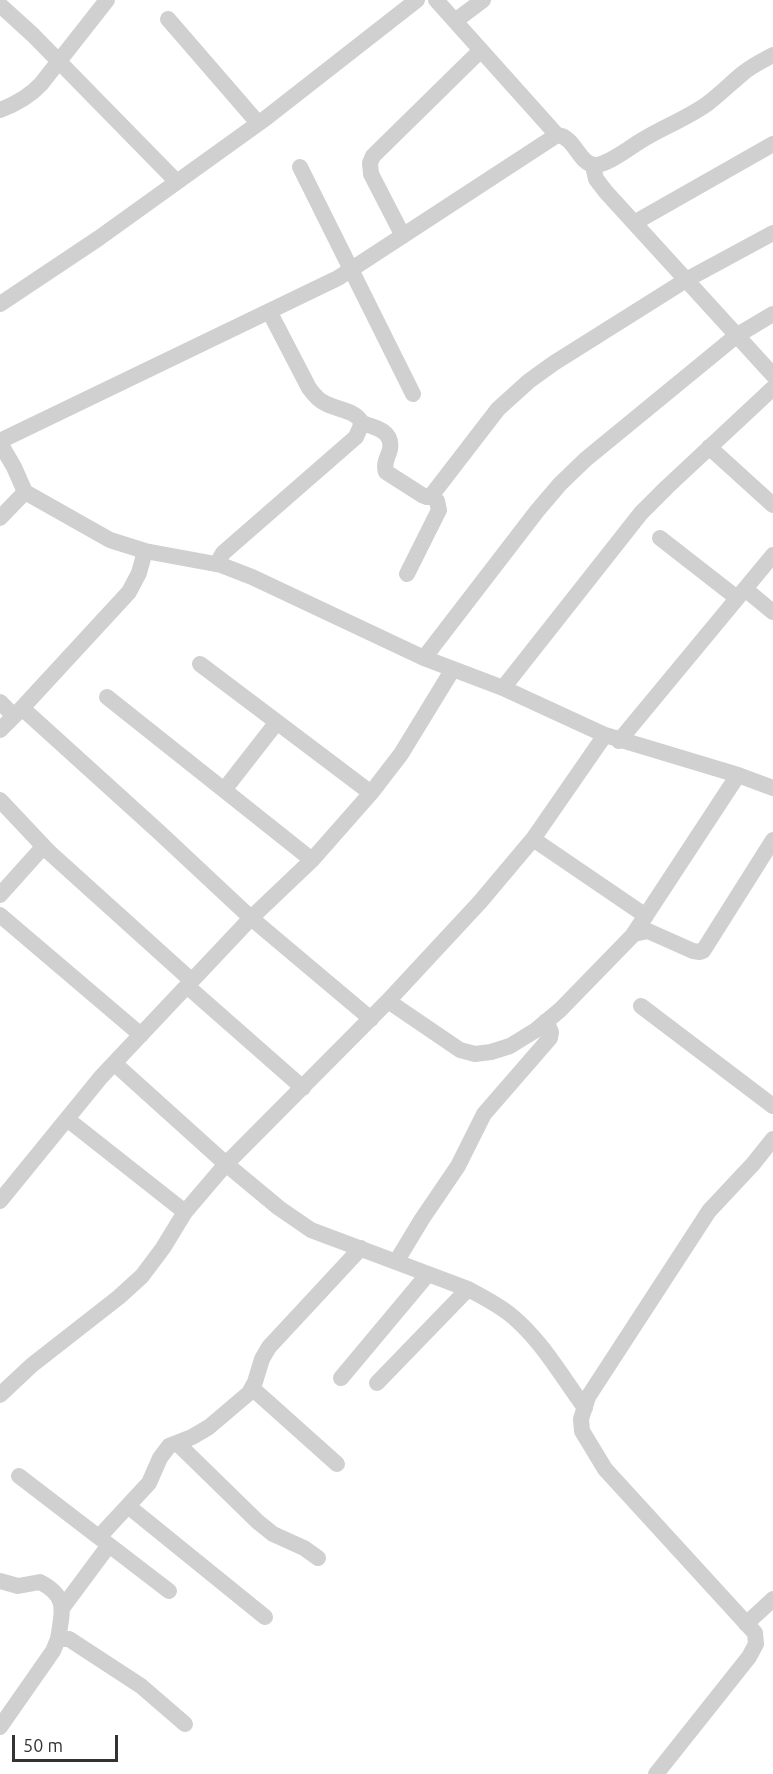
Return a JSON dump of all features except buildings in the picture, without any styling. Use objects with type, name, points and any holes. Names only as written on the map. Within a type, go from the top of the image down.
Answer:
[{"type":"street","points":[[0,110],[20,102],[32,93],[107,0]]},
{"type":"street","points":[[0,304],[99,238],[258,123],[417,0]]},
{"type":"street","points":[[436,0],[557,135],[566,138],[586,163],[592,166],[608,161],[698,110],[749,69],[773,55]]},
{"type":"street","points":[[455,21],[483,0]]},
{"type":"street","points":[[0,5],[59,61],[177,182]]},
{"type":"street","points":[[168,20],[258,123]]},
{"type":"street","points":[[403,236],[371,174],[370,163],[373,156],[481,50]]},
{"type":"street","points":[[557,135],[338,278],[0,442],[25,492],[111,540],[145,551],[220,565],[252,577],[424,658],[503,688],[612,738],[738,775],[773,788]]},
{"type":"street","points":[[634,223],[773,144]]},
{"type":"street","points":[[592,166],[596,179],[634,223],[773,375]]},
{"type":"street","points":[[300,167],[413,394]]},
{"type":"street","points":[[431,496],[498,409],[529,381],[686,280],[773,233]]},
{"type":"street","points":[[270,311],[315,396],[330,406],[360,418],[362,423],[384,432],[389,438],[390,448],[385,463],[387,472],[422,495],[431,496],[437,501],[439,510],[407,574]]},
{"type":"street","points":[[424,658],[560,484],[586,459],[736,336],[773,314]]},
{"type":"street","points":[[503,688],[641,513],[773,388]]},
{"type":"street","points":[[220,565],[220,558],[223,554],[356,437],[362,423]]},
{"type":"street","points":[[709,447],[773,505]]},
{"type":"street","points":[[0,519],[25,492]]},
{"type":"street","points":[[660,538],[773,612]]},
{"type":"street","points":[[0,730],[129,592],[140,573],[145,551]]},
{"type":"street","points":[[0,1395],[32,1365],[119,1297],[142,1276],[163,1248],[185,1212],[226,1164],[371,1019],[480,902],[612,738],[773,555]]},
{"type":"street","points":[[201,664],[371,793]]},
{"type":"street","points":[[1,1197],[114,1063],[251,918],[312,860],[371,793],[401,754],[453,669]]},
{"type":"street","points":[[107,698],[312,860]]},
{"type":"street","points":[[0,702],[18,712],[159,832],[251,918],[371,1019]]},
{"type":"street","points":[[224,790],[277,722]]},
{"type":"street","points":[[388,1001],[460,1050],[475,1053],[492,1053],[510,1046],[536,1030],[560,1010],[633,935],[738,775]]},
{"type":"street","points":[[0,800],[43,847],[303,1088]]},
{"type":"street","points":[[533,839],[646,916]]},
{"type":"street","points":[[633,935],[648,931],[693,951],[703,951],[773,840]]},
{"type":"street","points":[[0,895],[43,847]]},
{"type":"street","points":[[0,915],[141,1035]]},
{"type":"street","points":[[641,1006],[773,1106]]},
{"type":"street","points":[[396,1262],[466,1154],[484,1114],[550,1038],[551,1032],[546,1021]]},
{"type":"street","points":[[114,1063],[226,1164],[279,1208],[311,1230],[468,1289],[511,1315],[532,1335],[585,1408]]},
{"type":"street","points":[[67,1119],[185,1212]]},
{"type":"street","points":[[656,1774],[750,1657],[756,1644],[755,1633],[605,1469],[582,1431],[581,1419],[588,1397],[709,1211],[773,1139]]},
{"type":"street","points":[[0,1727],[53,1651],[58,1639],[63,1607],[128,1506],[149,1483],[164,1451],[169,1446],[209,1427],[244,1398],[252,1388],[262,1359],[269,1347],[361,1248]]},
{"type":"street","points":[[340,1378],[428,1274]]},
{"type":"street","points":[[377,1383],[468,1289]]},
{"type":"street","points":[[252,1388],[337,1464]]},
{"type":"street","points":[[177,1443],[258,1522],[273,1534],[318,1558]]},
{"type":"street","points":[[19,1476],[169,1591]]},
{"type":"street","points":[[128,1506],[265,1617]]},
{"type":"street","points":[[0,1581],[18,1586],[40,1582],[56,1594],[63,1607]]},
{"type":"street","points":[[746,1624],[773,1600]]},
{"type":"street","points":[[58,1639],[69,1640],[141,1686],[185,1724]]}]
